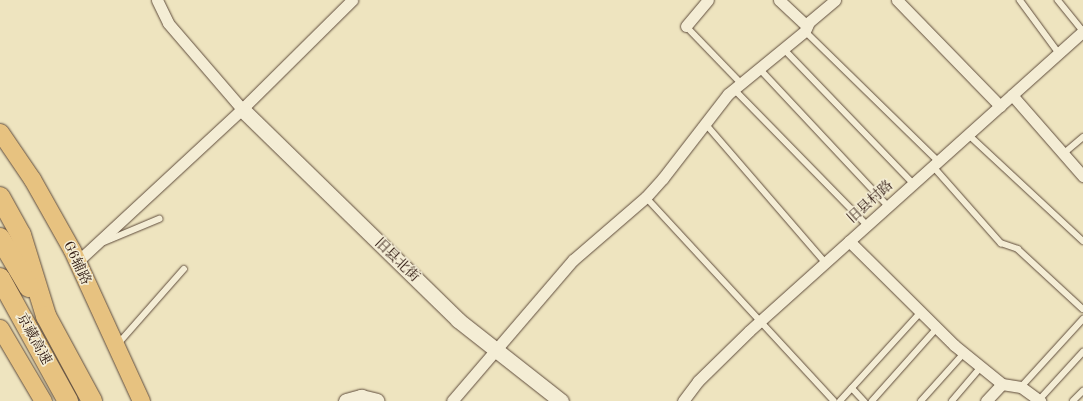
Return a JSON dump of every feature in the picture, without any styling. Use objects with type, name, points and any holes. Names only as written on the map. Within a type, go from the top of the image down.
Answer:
[{"type":"highway","points":[[0,197],[21,235],[46,316]]},
{"type":"highway","points":[[0,238],[46,316],[92,401]]},
{"type":"highway","name":"京藏高速","points":[[0,278],[68,401]]},
{"type":"main road","name":"G6辅路","points":[[0,132],[32,179],[78,261],[141,401]]},
{"type":"main road","points":[[1,333],[43,401]]},
{"type":"street","points":[[157,0],[168,23],[242,109]]},
{"type":"street","points":[[78,261],[242,109],[352,0]]},
{"type":"street","points":[[686,26],[708,0]]},
{"type":"street","points":[[779,0],[806,29]]},
{"type":"street","points":[[452,401],[497,351],[573,260],[646,197],[663,178],[705,123],[737,86],[806,29],[835,0]]},
{"type":"street","points":[[896,0],[1000,106]]},
{"type":"street","name":"旧县村路","points":[[683,401],[698,381],[759,322],[1083,31]]},
{"type":"street","points":[[1012,95],[1083,176]]},
{"type":"street","name":"旧县北街","points":[[242,109],[458,320],[561,401]]},
{"type":"street","points":[[849,241],[964,353],[1002,384],[1021,387],[1039,401]]},
{"type":"street","points":[[986,401],[1002,384]]},
{"type":"street","points":[[346,401],[361,397],[377,401]]},
{"type":"lane","points":[[1020,0],[1059,53]]},
{"type":"lane","points":[[1058,0],[1083,31]]},
{"type":"lane","points":[[686,26],[737,86],[867,225]]},
{"type":"lane","points":[[806,29],[935,164],[1000,243],[1018,249],[1083,309]]},
{"type":"lane","points":[[783,48],[913,183]]},
{"type":"lane","points":[[759,68],[888,206]]},
{"type":"lane","points":[[705,123],[825,262]]},
{"type":"lane","points":[[968,134],[1083,241]]},
{"type":"lane","points":[[1063,154],[1083,137]]},
{"type":"lane","points":[[646,197],[759,322],[834,401]]},
{"type":"lane","points":[[98,244],[159,219]]},
{"type":"lane","points":[[116,347],[184,269]]},
{"type":"lane","points":[[840,401],[921,312]]},
{"type":"lane","points":[[1021,387],[1083,319]]},
{"type":"lane","points":[[872,401],[937,328]]},
{"type":"lane","points":[[1039,401],[1083,352]]},
{"type":"lane","points":[[921,401],[964,353]]},
{"type":"lane","points":[[952,401],[981,367]]},
{"type":"lane","points":[[852,388],[864,401]]},
{"type":"lane","points":[[1072,401],[1083,391]]}]
